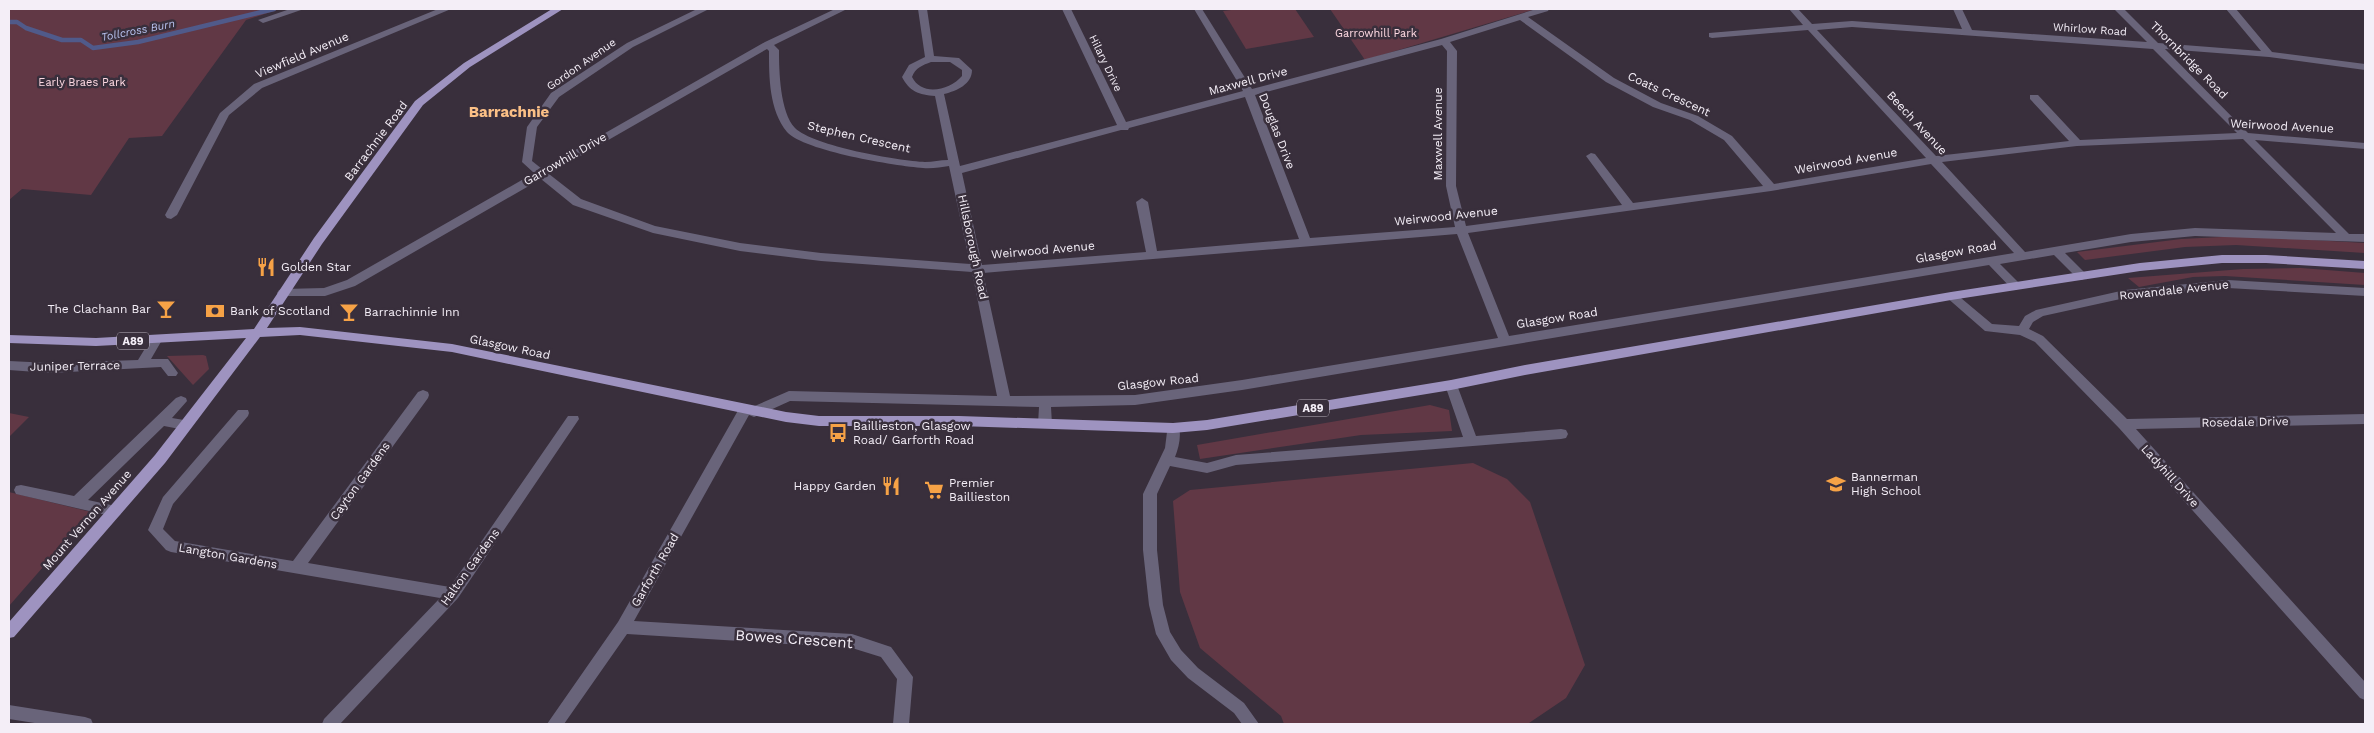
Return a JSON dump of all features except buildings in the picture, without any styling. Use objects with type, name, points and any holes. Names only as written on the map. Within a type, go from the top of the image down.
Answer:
[{"type":"main road","name":"Barrachnie Road","points":[[258,332],[323,233],[420,103],[467,64],[558,9]]},
{"type":"main road","name":"Glasgow Road","points":[[258,332],[300,331],[452,348],[750,411],[818,421],[959,421],[1172,428],[1285,413],[1951,296],[2140,267],[2222,259],[2266,259],[2365,265]]},
{"type":"main road","name":"A89","points":[[9,339],[76,342],[156,340],[258,332]]},
{"type":"main road","name":"Mount Vernon Avenue","points":[[9,632],[160,459],[258,332]]},
{"type":"street","points":[[262,20],[299,9]]},
{"type":"street","name":"Viewfield Avenue","points":[[171,215],[225,113],[258,86],[446,9]]},
{"type":"street","name":"Gordon Avenue","points":[[543,172],[527,162],[532,126],[555,95],[630,45],[704,9]]},
{"type":"street","name":"Garrowhill Drive","points":[[284,293],[325,292],[351,283],[768,44],[842,9]]},
{"type":"street","points":[[923,9],[930,59]]},
{"type":"street","name":"Hilary Drive","points":[[1066,9],[1124,128]]},
{"type":"street","name":"Douglas Drive","points":[[1198,9],[1249,93],[1306,243]]},
{"type":"street","name":"Maxwell Drive","points":[[955,167],[1124,128],[1444,41],[1546,9]]},
{"type":"street","name":"Beech Avenue","points":[[1793,9],[1812,27],[2022,255]]},
{"type":"street","points":[[1958,9],[1969,33]]},
{"type":"street","name":"Thornbridge Road","points":[[2120,9],[2248,136],[2345,236]]},
{"type":"street","points":[[2231,9],[2269,54]]},
{"type":"street","name":"Coats Crescent","points":[[1522,17],[1610,80],[1657,105],[1694,118],[1728,138],[1771,188]]},
{"type":"street","name":"Whirlow Road","points":[[1712,35],[1852,24],[2269,54],[2365,67]]},
{"type":"street","name":"Maxwell Avenue","points":[[1444,41],[1452,52],[1451,186],[1461,230],[1504,341]]},
{"type":"street","name":"Stephen Crescent","points":[[768,44],[774,50],[774,68],[785,121],[792,132],[805,140],[890,160],[955,167]]},
{"type":"street","points":[[930,59],[958,61],[967,70],[964,82],[939,92],[920,91],[908,82],[908,71],[914,66],[930,59]]},
{"type":"street","name":"Hillsborough Road","points":[[939,92],[979,269],[1005,402]]},
{"type":"street","points":[[2034,96],[2077,143]]},
{"type":"street","name":"Weirwood Avenue","points":[[543,172],[577,202],[653,229],[740,247],[812,256],[979,269],[1461,230],[1771,188],[1934,160],[2077,143],[2248,136],[2365,146]]},
{"type":"street","points":[[1592,156],[1631,208]]},
{"type":"street","points":[[1142,202],[1152,255]]},
{"type":"street","name":"Glasgow Road","points":[[750,411],[789,396],[1005,402],[1135,400],[2131,238],[2195,232],[2365,238]]},
{"type":"street","points":[[2056,250],[2082,276]]},
{"type":"street","points":[[1991,261],[2016,286]]},
{"type":"street","name":"Rowandale Avenue","points":[[2022,331],[2030,319],[2040,313],[2125,294],[2228,284],[2365,292]]},
{"type":"street","name":"Ladyhill Drive","points":[[1951,296],[1989,328],[2022,331],[2039,338],[2124,424],[2365,693]]},
{"type":"street","points":[[142,364],[156,340]]},
{"type":"street","name":"Juniper Terrace","points":[[9,366],[50,368],[164,362],[172,373]]},
{"type":"street","points":[[1450,385],[1472,442]]},
{"type":"street","name":"Cayton Gardens","points":[[297,567],[423,395]]},
{"type":"street","name":"Mount Vernon Avenue","points":[[76,503],[181,401]]},
{"type":"street","points":[[959,421],[964,401]]},
{"type":"street","points":[[1045,402],[1045,424]]},
{"type":"street","name":"Garforth Road","points":[[555,724],[623,627],[750,411]]},
{"type":"street","name":"Langton Gardens","points":[[243,413],[168,501],[155,530],[171,546],[453,594]]},
{"type":"street","name":"Halton Gardens","points":[[330,724],[453,594],[573,419]]},
{"type":"street","name":"Rosedale Drive","points":[[2124,424],[2365,419]]},
{"type":"street","points":[[161,421],[185,425]]},
{"type":"street","points":[[1172,428],[1172,448],[1150,494],[1150,550],[1156,605],[1163,634],[1176,655],[1193,673],[1239,708],[1251,724]]},
{"type":"street","points":[[1166,460],[1207,468],[1236,460],[1561,434]]},
{"type":"street","points":[[21,490],[115,511]]},
{"type":"street","name":"Bowes Crescent","points":[[623,627],[852,641],[886,652],[905,677],[901,724]]},
{"type":"street","points":[[9,712],[85,724]]},
{"type":"green space","name":"Early Braes Park","points":[[9,9],[280,9],[246,20],[162,136],[129,138],[91,195],[22,189],[9,200]]},
{"type":"green space","points":[[1239,9],[1295,9],[1314,37],[1246,49],[1223,11]]},
{"type":"green space","name":"Garrowhill Park","points":[[1330,9],[1536,9],[1365,60]]},
{"type":"green space","points":[[2242,236],[2365,243],[2365,253],[2236,245],[2185,247],[2085,260],[2077,252],[2181,239]]},
{"type":"green space","points":[[2301,268],[2365,273],[2365,285],[2225,276],[2193,277],[2139,287],[2128,278],[2243,269]]},
{"type":"green space","points":[[167,356],[206,356],[209,369],[193,385]]},
{"type":"green space","points":[[1430,405],[1449,410],[1452,431],[1361,435],[1200,459],[1197,445]]},
{"type":"green space","points":[[9,413],[29,417],[9,437]]},
{"type":"green space","points":[[1473,463],[1507,479],[1530,502],[1585,665],[1566,698],[1529,723],[1284,724],[1281,716],[1200,648],[1180,592],[1173,501],[1190,490]]},
{"type":"green space","points":[[9,492],[91,512],[9,606]]},
{"type":"waterway","name":"Tollcross Burn","points":[[9,22],[17,22],[26,28],[62,40],[81,40],[93,48],[138,42],[274,9]]},
{"type":"place","name":"Golden Star","points":[[266,267]]},
{"type":"place","name":"The Clachann Bar","points":[[166,309]]},
{"type":"place","name":"Bank of Scotland","points":[[215,311]]},
{"type":"place","name":"Barrachinnie Inn","points":[[349,312]]},
{"type":"place","name":"Baillieston, Glasgow Road/ Garforth Road","points":[[838,433]]},
{"type":"place","name":"Bannerman High School","points":[[1836,484]]},
{"type":"place","name":"Happy Garden","points":[[891,486]]},
{"type":"place","name":"Premier Baillieston","points":[[934,490]]},
{"type":"district","name":"Barrachnie","points":[[509,112]]}]
